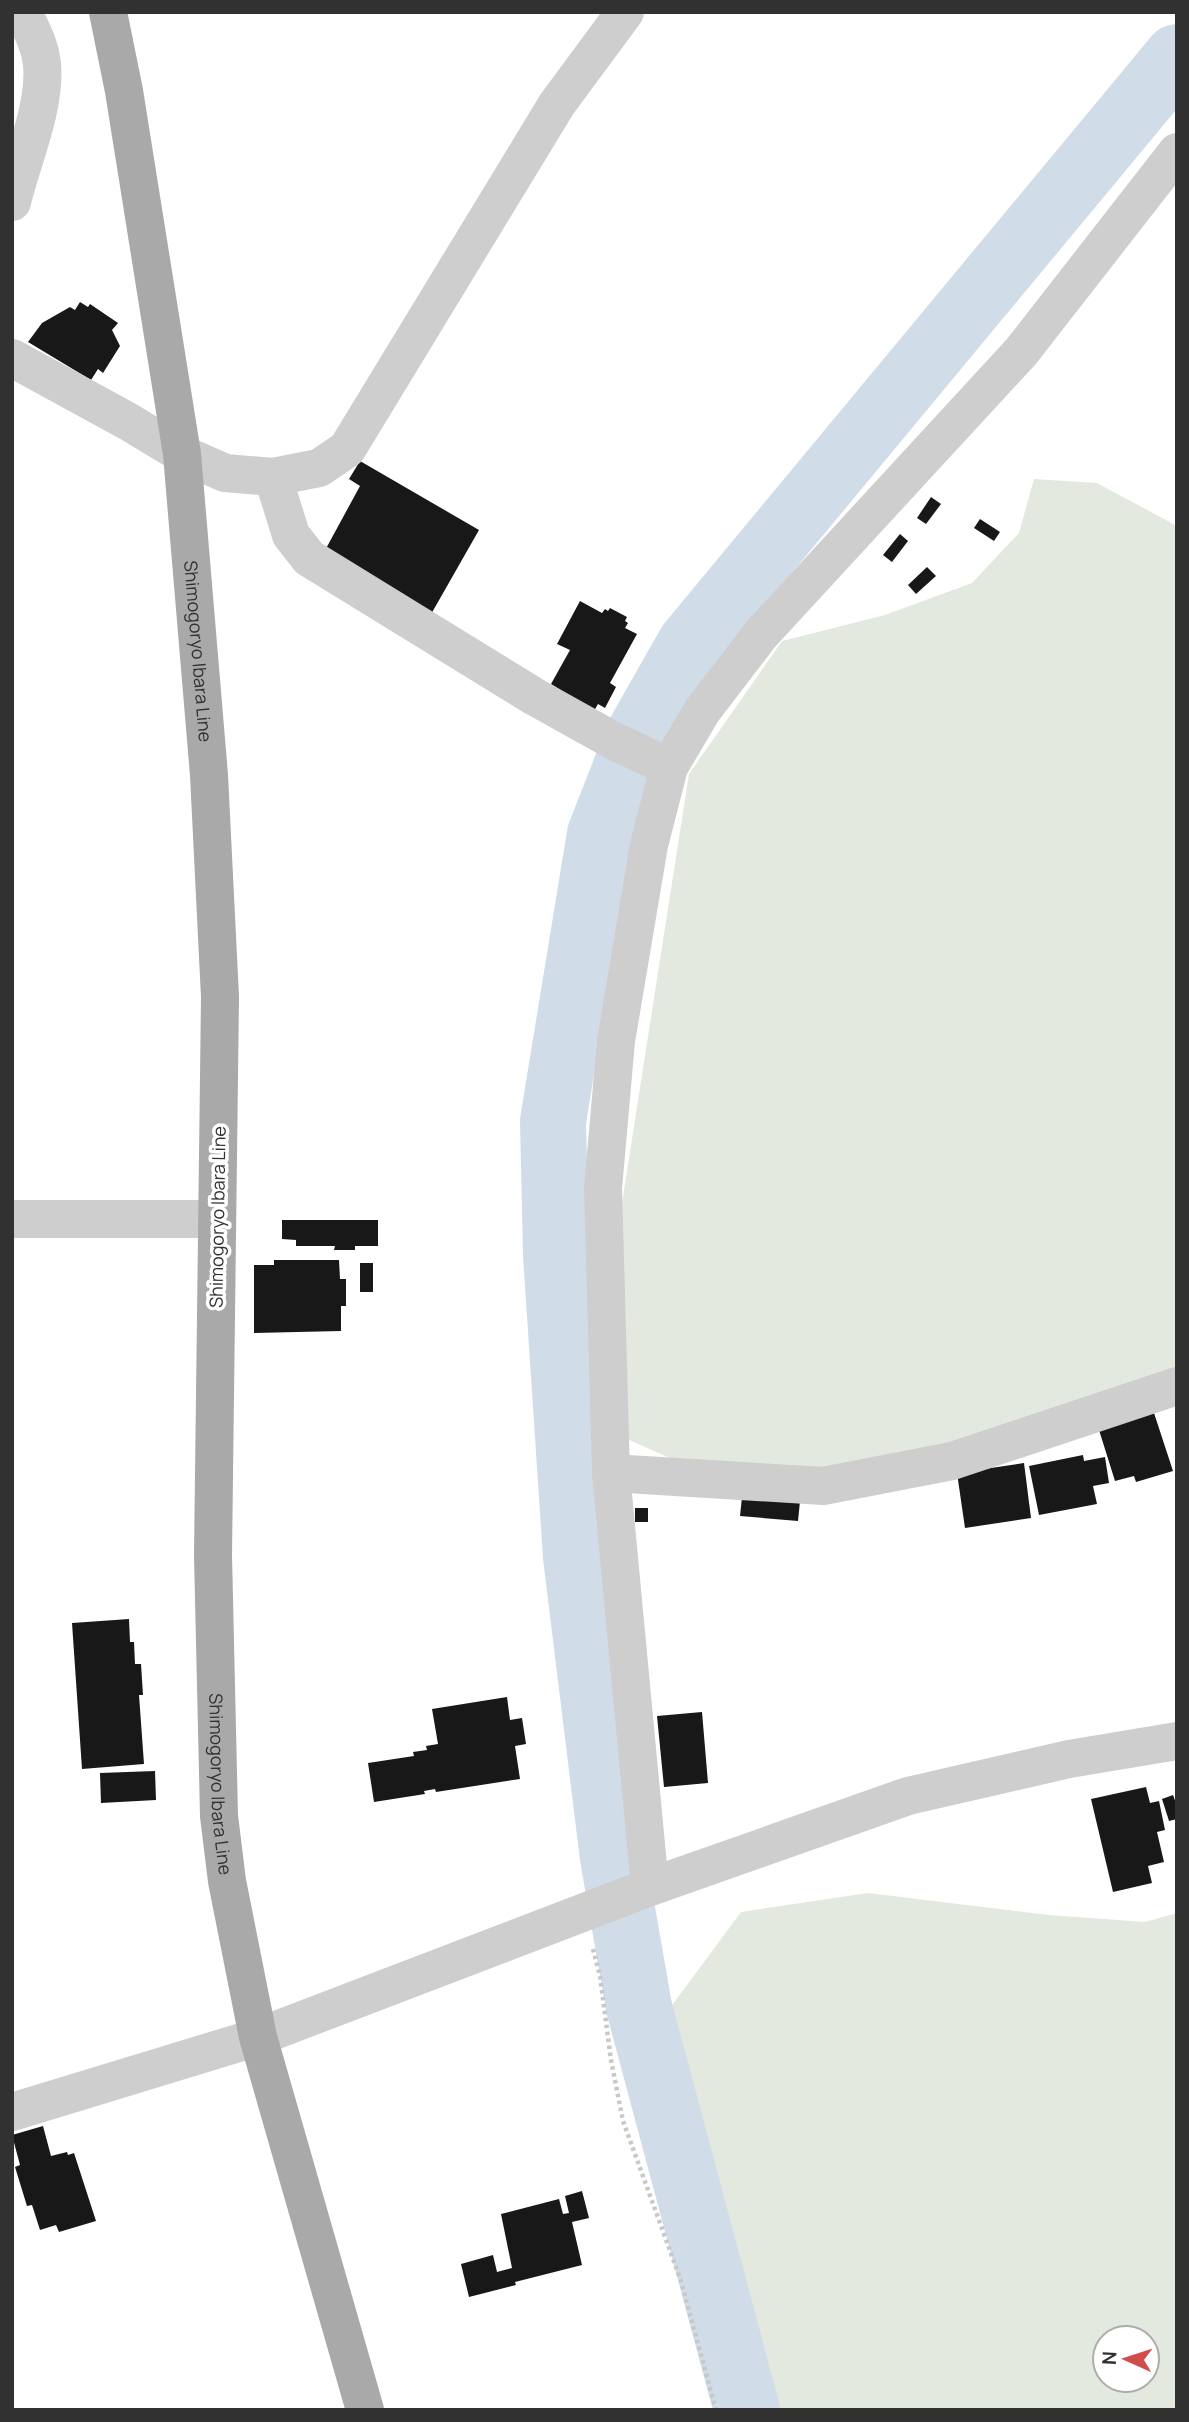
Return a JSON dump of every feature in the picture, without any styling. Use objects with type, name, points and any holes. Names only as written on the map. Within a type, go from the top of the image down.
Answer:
[{"type":"main road","name":"Shimogoryo Ibara Line","points":[[108,12],[124,90],[182,454],[209,775],[219,983],[213,1555],[219,1816],[240,1956],[258,2036],[365,2410]]},
{"type":"street","points":[[12,202],[41,88],[42,65],[38,48],[23,12]]},
{"type":"street","points":[[12,358],[182,454],[225,473],[273,477],[319,468],[347,449],[557,104],[625,12]]},
{"type":"street","points":[[640,1892],[611,1473],[604,1175],[616,1041],[663,764],[761,634],[1021,352],[1177,152]]},
{"type":"street","points":[[273,477],[290,536],[309,558],[535,697],[614,741],[663,764]]},
{"type":"street","points":[[12,1219],[216,1219]]},
{"type":"street","points":[[611,1473],[823,1486],[952,1461],[1177,1386]]},
{"type":"street","points":[[12,2112],[258,2036],[640,1892],[908,1796],[1069,1759],[1177,1741]]},
{"type":"path","points":[[580,1915],[590,1936],[600,1976],[611,2060],[623,2121],[681,2281],[716,2410]]},
{"type":"shaded area","points":[[1034,479],[1097,483],[1177,526],[1177,1395],[845,1470],[688,1466],[627,1439],[615,1248],[689,774],[782,641],[885,615],[972,583],[1019,533]]},
{"type":"shaded area","points":[[868,1893],[1049,1915],[1145,1922],[1177,1913],[1177,2410],[755,2410],[659,2054],[670,2008],[741,1912]]},
{"type":"building","points":[[80,302],[88,307],[90,304],[118,323],[112,330],[120,346],[103,373],[98,369],[91,380],[28,342],[42,323],[70,307],[75,310]]},
{"type":"building","points":[[360,461],[479,530],[430,616],[323,554],[360,486],[349,479]]},
{"type":"building","points":[[931,497],[941,504],[926,524],[917,518]]},
{"type":"building","points":[[980,519],[1000,532],[994,541],[974,528]]},
{"type":"building","points":[[900,534],[908,541],[892,562],[883,555]]},
{"type":"building","points":[[927,567],[936,576],[916,594],[908,585]]},
{"type":"building","points":[[580,601],[602,613],[610,608],[627,617],[625,628],[637,634],[610,683],[616,687],[605,708],[598,704],[594,711],[551,684],[570,650],[557,644]]},
{"type":"building","points":[[282,1220],[378,1220],[378,1246],[334,1250],[335,1246],[296,1246],[296,1240],[282,1239]]},
{"type":"building","points":[[274,1260],[339,1260],[340,1279],[346,1279],[346,1306],[341,1306],[341,1331],[254,1333],[254,1265],[274,1265]]},
{"type":"building","points":[[360,1263],[373,1263],[373,1292],[360,1292]]},
{"type":"building","points":[[1154,1413],[1173,1471],[1136,1482],[1134,1476],[1115,1481],[1099,1430]]},
{"type":"building","points":[[1083,1455],[1084,1461],[1105,1457],[1109,1483],[1093,1486],[1097,1504],[1039,1515],[1029,1466]]},
{"type":"building","points":[[1024,1463],[1031,1518],[965,1528],[957,1473]]},
{"type":"building","points":[[742,1497],[800,1501],[798,1521],[740,1516]]},
{"type":"building","points":[[635,1508],[648,1508],[648,1522],[635,1522]]},
{"type":"building","points":[[129,1619],[135,1664],[141,1664],[143,1695],[139,1695],[144,1764],[82,1769],[72,1623]]},
{"type":"building","points":[[507,1697],[510,1720],[522,1718],[526,1744],[515,1746],[520,1779],[436,1792],[435,1789],[424,1791],[425,1794],[374,1802],[368,1763],[414,1756],[413,1752],[427,1750],[426,1746],[438,1744],[432,1709]]},
{"type":"building","points":[[702,1712],[708,1783],[664,1787],[657,1716]]},
{"type":"building","points":[[155,1771],[156,1800],[101,1803],[100,1773]]},
{"type":"building","points":[[1146,1787],[1150,1803],[1159,1801],[1165,1830],[1157,1832],[1164,1862],[1148,1866],[1152,1883],[1113,1892],[1091,1799]]},
{"type":"building","points":[[1173,1795],[1177,1806],[1177,1819],[1169,1821],[1162,1799]]},
{"type":"building","points":[[43,2126],[51,2156],[74,2153],[96,2221],[59,2232],[56,2225],[40,2230],[32,2205],[27,2206],[15,2167],[20,2165],[12,2135]]},
{"type":"building","points":[[582,2191],[589,2218],[572,2222],[582,2265],[469,2297],[461,2264],[493,2255],[497,2272],[512,2268],[501,2214],[559,2199],[563,2214],[569,2213],[565,2196]]},
{"type":"waterway","points":[[747,2410],[639,2007],[613,1858],[576,1557],[556,1255],[553,1121],[600,834],[640,732],[690,644],[1177,57]]}]
